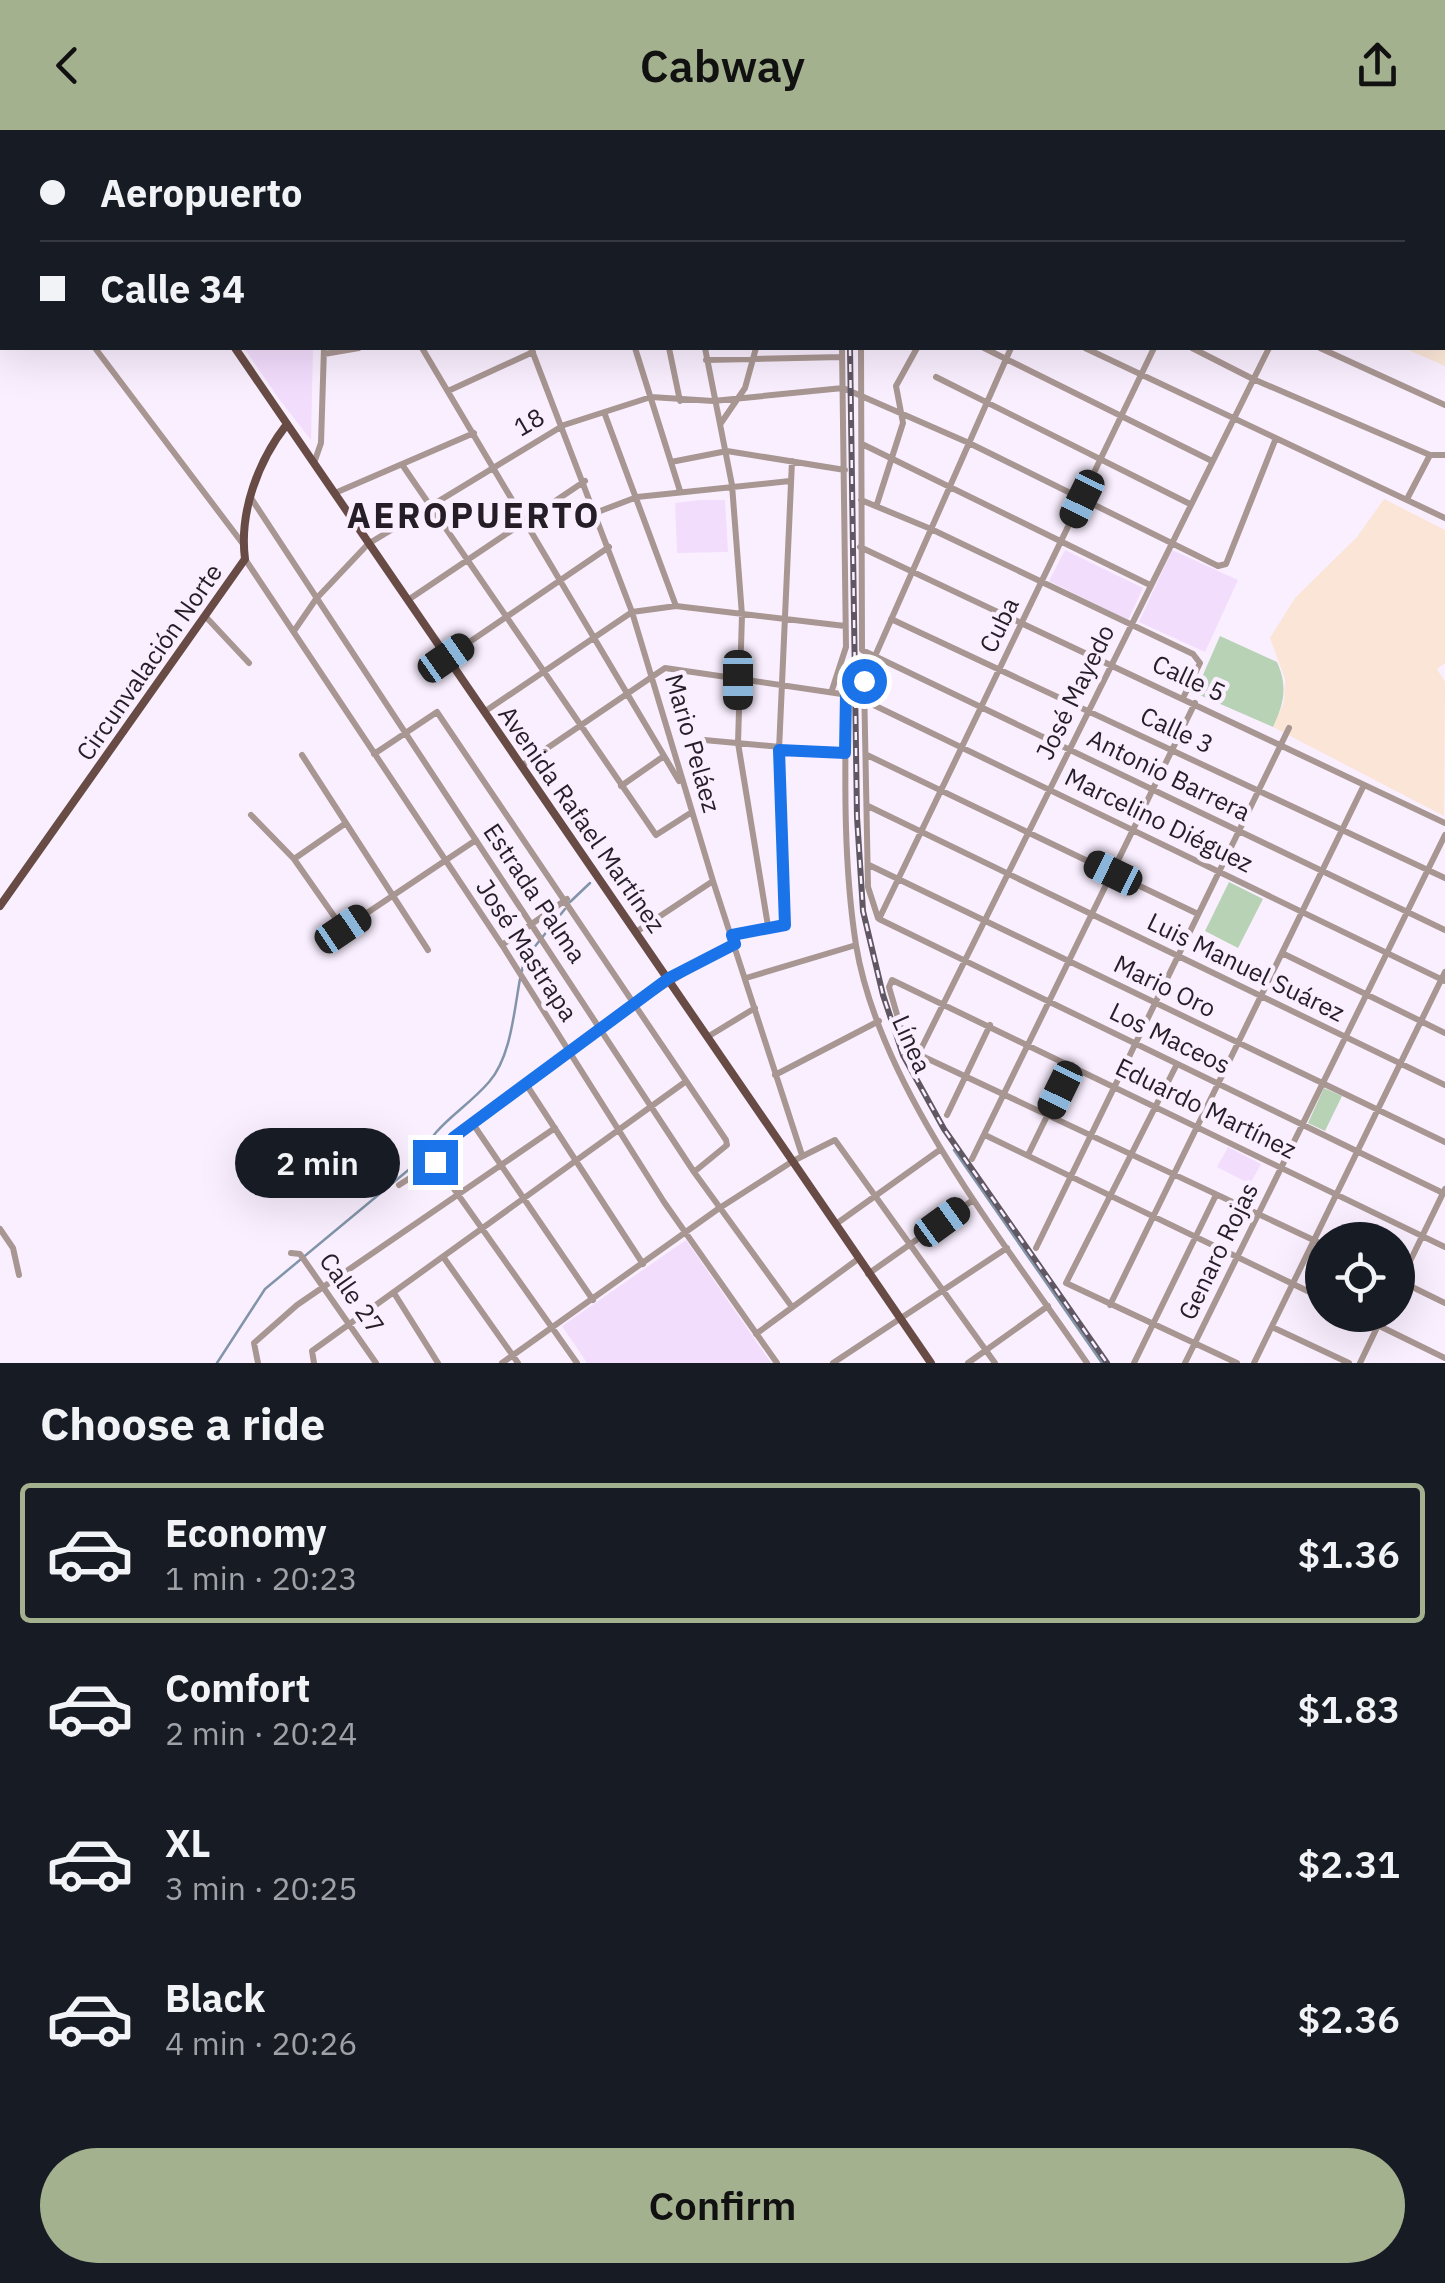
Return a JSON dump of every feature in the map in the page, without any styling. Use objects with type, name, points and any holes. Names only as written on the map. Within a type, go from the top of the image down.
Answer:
[{"type":"main road","name":"Avenida Rafael Martínez","points":[[236,350],[931,1363]]},
{"type":"main road","name":"Circunvalación Norte","points":[[0,906],[245,559],[243,544],[251,498],[268,453],[287,424]]},
{"type":"street","points":[[96,350],[243,544]]},
{"type":"street","points":[[314,462],[321,443],[324,350]]},
{"type":"street","points":[[423,350],[685,790]]},
{"type":"street","points":[[448,391],[532,350]]},
{"type":"street","name":"Mario Peláez","points":[[532,350],[585,481],[653,673],[713,881],[802,1156]]},
{"type":"street","points":[[636,350],[680,490]]},
{"type":"street","points":[[670,350],[680,401]]},
{"type":"street","points":[[705,350],[732,485],[742,615],[738,742],[768,926]]},
{"type":"street","points":[[832,690],[846,648],[842,350]]},
{"type":"street","points":[[861,350],[862,650],[875,657]]},
{"type":"street","points":[[877,504],[903,423],[896,386],[916,350]]},
{"type":"street","points":[[988,350],[1212,461]]},
{"type":"street","points":[[879,919],[868,887],[864,681],[1010,350]]},
{"type":"street","points":[[1089,350],[1445,518]]},
{"type":"street","name":"Cuba","points":[[879,919],[1153,350]]},
{"type":"street","points":[[1196,350],[1253,379],[1430,455],[1445,456]]},
{"type":"street","name":"José Mayedo","points":[[918,1055],[1268,350]]},
{"type":"street","points":[[1324,350],[1445,405]]},
{"type":"street","points":[[706,360],[756,351],[842,357]]},
{"type":"street","points":[[720,424],[740,398],[756,351]]},
{"type":"street","points":[[936,377],[1190,504]]},
{"type":"street","points":[[843,388],[900,410],[1218,566],[1226,564],[1276,438]]},
{"type":"street","name":"18","points":[[294,631],[316,599],[368,544],[564,425],[651,397],[713,401],[843,388]]},
{"type":"street","points":[[604,412],[676,606]]},
{"type":"street","points":[[335,493],[474,434]]},
{"type":"street","points":[[862,444],[1150,585]]},
{"type":"street","points":[[671,462],[727,451],[845,470]]},
{"type":"street","points":[[1407,500],[1430,455]]},
{"type":"street","points":[[732,935],[785,925],[779,750],[792,461]]},
{"type":"street","points":[[403,466],[656,835],[692,812]]},
{"type":"street","points":[[407,601],[585,481]]},
{"type":"street","points":[[595,513],[637,497],[791,481]]},
{"type":"street","name":"Estrada Palma","points":[[251,498],[602,1027],[650,1107],[718,1208],[792,1307]]},
{"type":"street","points":[[861,500],[931,529],[1198,658],[1200,663],[1183,698]]},
{"type":"street","name":"Calle 5","points":[[860,547],[1445,823]]},
{"type":"street","points":[[446,658],[558,578],[608,548]]},
{"type":"street","name":"José Mastrapa","points":[[245,559],[502,946],[685,1233],[777,1363]]},
{"type":"street","points":[[484,713],[632,612],[676,606],[844,626]]},
{"type":"street","points":[[206,617],[249,663]]},
{"type":"street","name":"Calle 3","points":[[891,619],[1445,878]]},
{"type":"street","name":"Antonio Barrera","points":[[875,657],[1445,930]]},
{"type":"street","name":"Marcelino Diéguez","points":[[653,673],[683,668],[738,680],[850,694],[1444,978]]},
{"type":"street","points":[[522,766],[653,673]]},
{"type":"street","name":"Línea","points":[[850,694],[845,753],[856,945],[879,1022],[941,1150],[1087,1363]]},
{"type":"street","points":[[972,1160],[1195,703]]},
{"type":"street","points":[[374,754],[437,712],[726,1140],[727,1145],[694,1172]]},
{"type":"street","points":[[1036,1248],[1289,728]]},
{"type":"street","points":[[704,740],[779,750],[845,753]]},
{"type":"street","points":[[302,755],[428,950]]},
{"type":"street","points":[[868,755],[1198,914]]},
{"type":"street","points":[[621,786],[664,756]]},
{"type":"street","points":[[1110,1304],[1364,784]]},
{"type":"street","name":"Luis Manuel Suárez","points":[[868,806],[1445,1085]]},
{"type":"street","points":[[251,815],[294,859],[343,929],[476,840]]},
{"type":"street","points":[[294,859],[346,823]]},
{"type":"street","name":"Genaro Rojas","points":[[1185,1363],[1445,834]]},
{"type":"street","name":"Mario Oro","points":[[869,865],[1445,1142]]},
{"type":"street","points":[[636,932],[713,881]]},
{"type":"street","points":[[502,946],[566,899]]},
{"type":"street","name":"Los Maceos","points":[[879,919],[1444,1191]]},
{"type":"street","points":[[399,1184],[437,1165],[454,1137],[669,978],[735,944]]},
{"type":"street","points":[[746,978],[856,945]]},
{"type":"street","points":[[1282,953],[1445,1033]]},
{"type":"street","name":"Línea","points":[[895,978],[890,988],[901,1036],[907,1049],[918,1055]]},
{"type":"street","name":"Eduardo Martínez","points":[[895,978],[1445,1248]]},
{"type":"street","points":[[1323,1222],[1444,978]]},
{"type":"street","points":[[709,1036],[755,1008]]},
{"type":"street","points":[[775,1074],[879,1022]]},
{"type":"street","points":[[947,1114],[990,1025]]},
{"type":"street","points":[[918,1055],[1305,1236]]},
{"type":"street","points":[[1028,1155],[1072,1064]]},
{"type":"street","points":[[1177,1064],[1066,1283],[1237,1363]]},
{"type":"street","points":[[314,1363],[310,1353],[685,1082]]},
{"type":"street","points":[[526,1084],[643,1264]]},
{"type":"street","points":[[473,1124],[593,1300]]},
{"type":"street","points":[[255,1360],[258,1339],[326,1286],[555,1128]]},
{"type":"street","points":[[985,1136],[1305,1290]]},
{"type":"street","points":[[502,1363],[516,1359],[718,1208],[831,1140],[839,1141],[995,1363]]},
{"type":"street","points":[[836,1224],[941,1150]]},
{"type":"street","points":[[437,1165],[578,1363]]},
{"type":"street","points":[[1415,1250],[1444,1191]]},
{"type":"street","points":[[1134,1363],[1216,1195]]},
{"type":"street","points":[[868,1274],[973,1200]]},
{"type":"street","points":[[0,1229],[12,1248],[18,1275]]},
{"type":"street","points":[[834,1363],[1006,1248]]},
{"type":"street","name":"Calle 27","points":[[292,1253],[300,1254],[326,1286],[376,1363]]},
{"type":"street","points":[[444,1258],[516,1359]]},
{"type":"street","points":[[756,1334],[858,1259]]},
{"type":"street","points":[[1254,1363],[1305,1259]]},
{"type":"street","points":[[1415,1290],[1445,1303]]},
{"type":"street","points":[[394,1293],[438,1363]]},
{"type":"street","points":[[968,1363],[1048,1306]]},
{"type":"street","points":[[1272,1327],[1349,1363]]},
{"type":"street","points":[[1360,1363],[1375,1332]]},
{"type":"street","points":[[1391,1332],[1445,1358]]},
{"type":"shaded area","points":[[245,350],[313,350],[311,440]]},
{"type":"shaded area","points":[[1409,350],[1445,350],[1445,366]]},
{"type":"shaded area","points":[[1384,499],[1445,530],[1445,663],[1437,669],[1445,682],[1444,816],[1273,727],[1284,702],[1285,679],[1270,638],[1295,598],[1357,537]]},
{"type":"shaded area","points":[[725,500],[728,552],[677,553],[675,503]]},
{"type":"shaded area","points":[[1065,550],[1143,588],[1128,620],[1049,581]]},
{"type":"shaded area","points":[[1172,550],[1238,580],[1205,652],[1139,622]]},
{"type":"shaded area","points":[[1228,1147],[1261,1164],[1250,1184],[1217,1167]]},
{"type":"shaded area","points":[[686,1240],[771,1363],[587,1363],[562,1326]]},
{"type":"green space","points":[[1220,636],[1277,662],[1283,695],[1273,727],[1195,693]]},
{"type":"green space","points":[[1229,882],[1263,899],[1238,948],[1205,931]]},
{"type":"green space","points":[[1324,1088],[1342,1096],[1325,1131],[1308,1123]]},
{"type":"waterway","points":[[570,902],[590,883]]},
{"type":"waterway","points":[[522,971],[524,960],[565,909]]},
{"type":"waterway","points":[[217,1363],[265,1289],[418,1162],[431,1138],[489,1082],[507,1047],[520,979]]},
{"type":"waterway","points":[[954,1150],[1102,1363]]},
{"type":"railway","points":[[850,350],[857,817],[863,911],[883,995],[903,1055],[944,1129],[1107,1363]]},
{"type":"district","name":"AEROPUERTO","points":[[474,516]]},
{"type":"route","points":[[435,1162],[454,1137],[634,1003],[669,978],[735,944],[732,935],[785,925],[779,750],[845,753],[846,693],[865,701],[864,681]]}]
